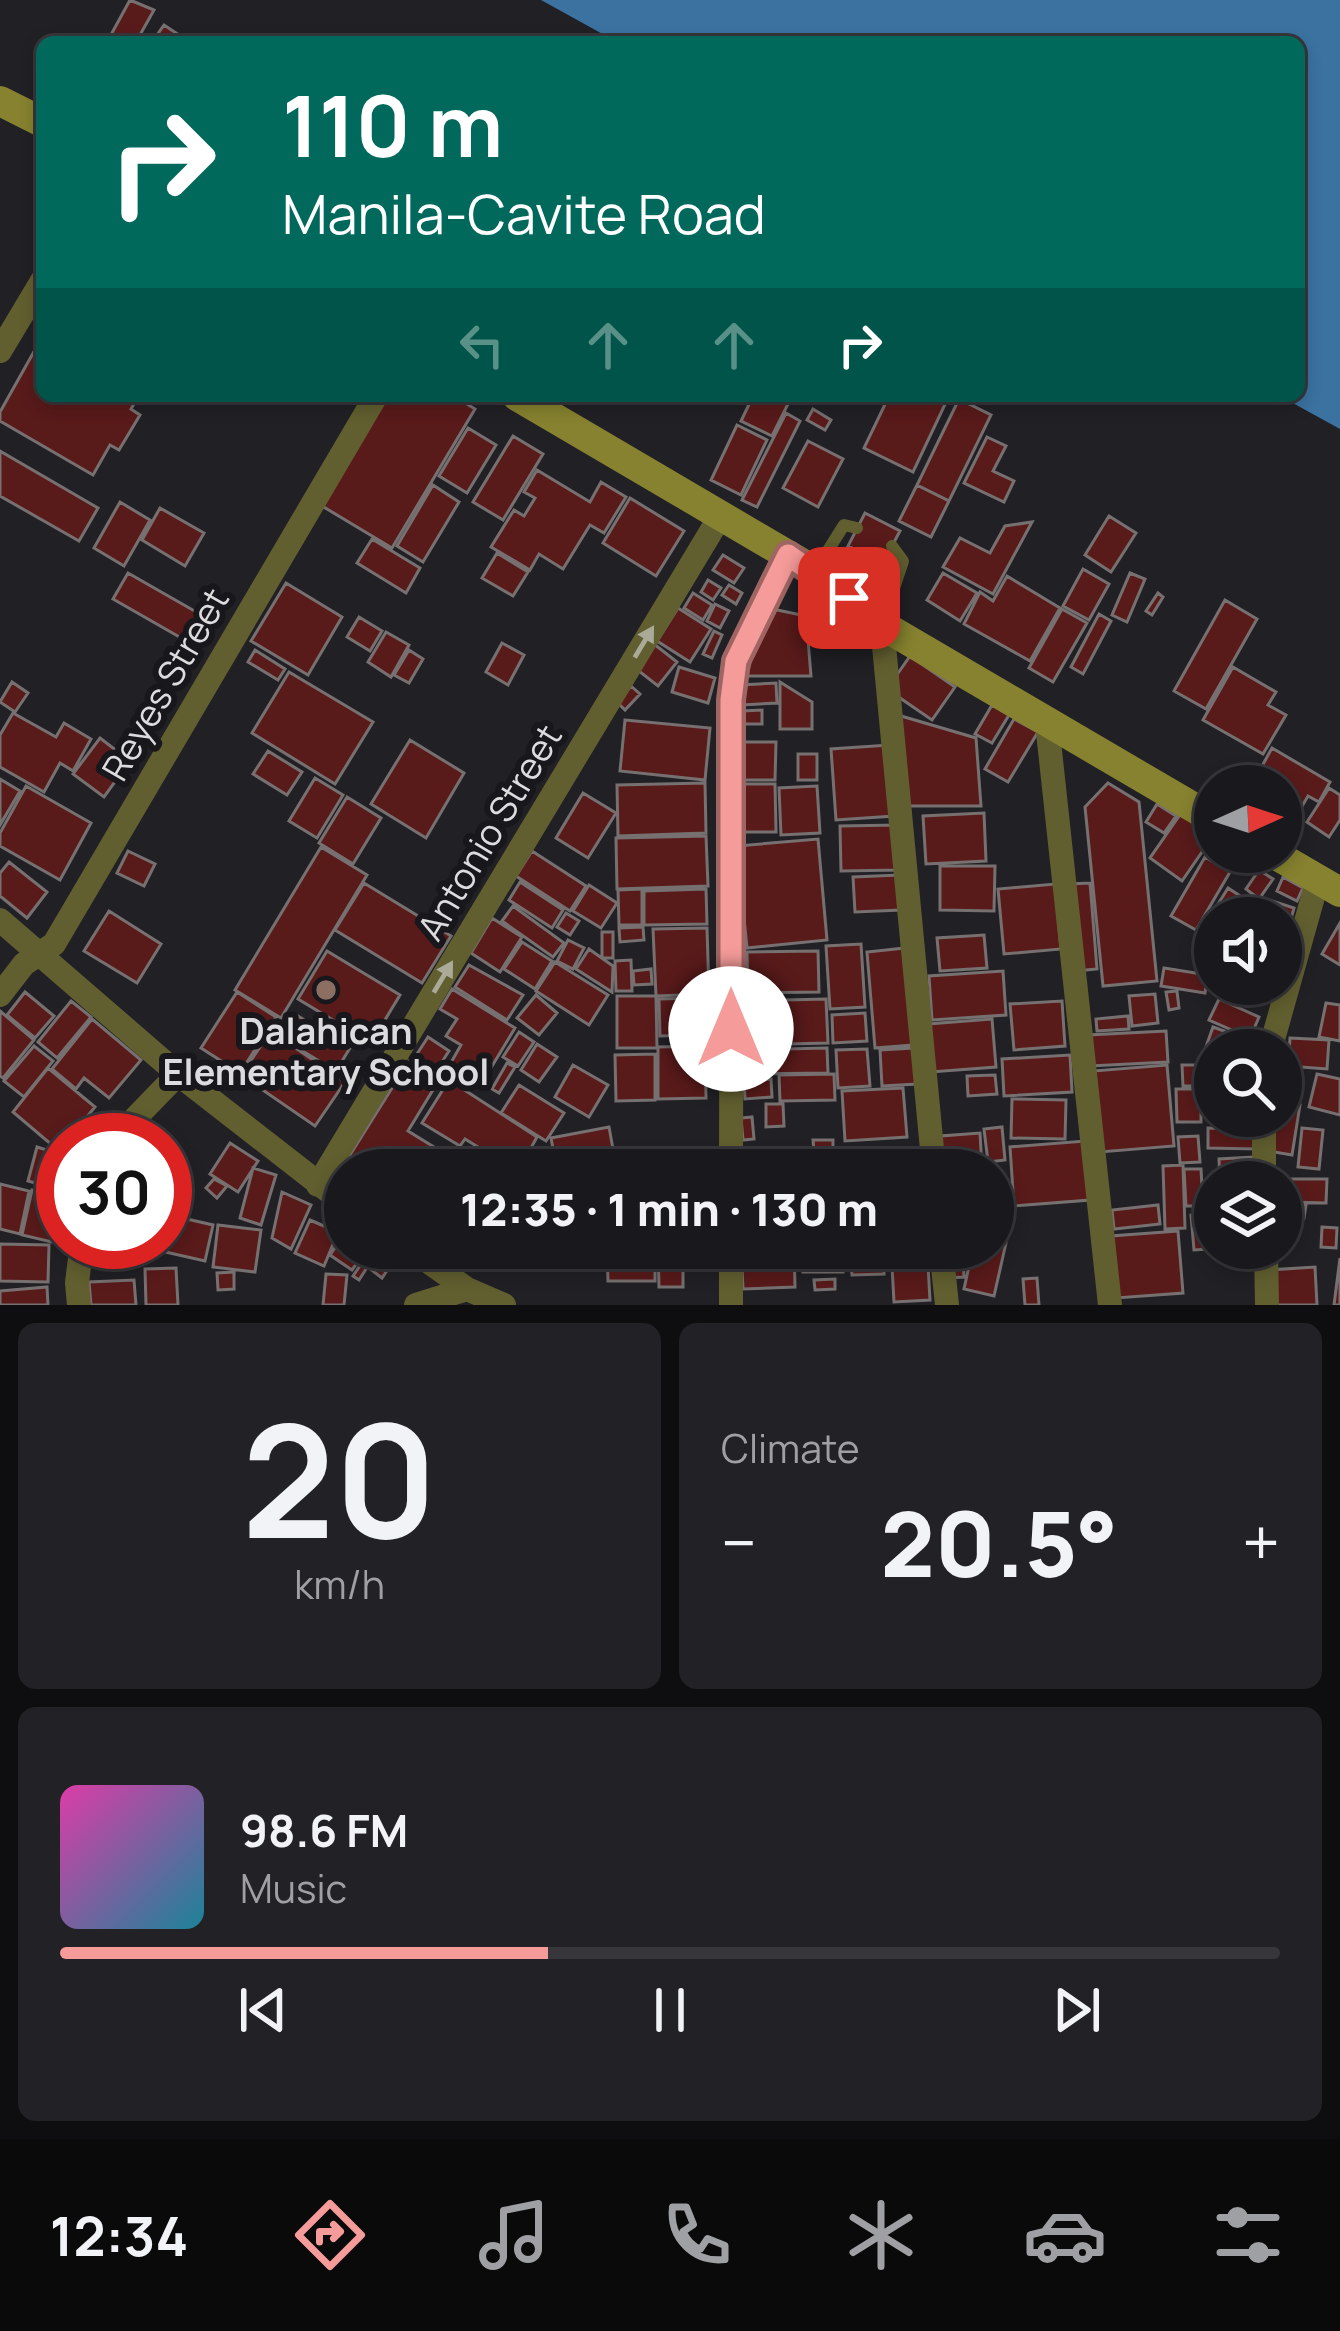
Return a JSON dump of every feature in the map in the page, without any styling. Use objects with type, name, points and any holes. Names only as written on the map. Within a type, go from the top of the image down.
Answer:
[{"type":"main road","points":[[0,101],[36,119]]},
{"type":"main road","points":[[527,402],[815,571],[882,625],[1194,808]]},
{"type":"main road","points":[[1302,870],[1329,885]]},
{"type":"street","points":[[0,351],[36,296]]},
{"type":"street","name":"Reyes Street","points":[[0,994],[24,964],[54,944],[372,402]]},
{"type":"street","name":"Antonio Street","points":[[318,1185],[721,515]]},
{"type":"street","points":[[731,1149],[732,680],[736,661],[788,555]]},
{"type":"street","points":[[882,625],[932,1149]]},
{"type":"street","points":[[1047,722],[1110,1305]]},
{"type":"street","points":[[1278,1029],[1329,885]]},
{"type":"street","points":[[0,920],[178,1074],[324,1189]]},
{"type":"street","points":[[140,1113],[178,1074]]},
{"type":"street","points":[[78,1269],[79,1305]]},
{"type":"street","points":[[438,1269],[466,1289],[504,1305]]},
{"type":"street","points":[[731,1269],[731,1305]]},
{"type":"street","points":[[943,1269],[946,1305]]},
{"type":"street","points":[[1267,1269],[1268,1305]]},
{"type":"street","points":[[416,1305],[466,1289]]},
{"type":"lane","points":[[815,571],[844,525],[857,528]]},
{"type":"lane","points":[[882,625],[903,561],[892,546]]},
{"type":"water","points":[[541,0],[1340,0],[1340,429],[1291,402],[1305,402],[1305,36],[606,36]]},
{"type":"building","points":[[130,0],[154,10],[139,36],[110,36]]},
{"type":"building","points":[[164,25],[180,36],[158,36]]},
{"type":"building","points":[[36,348],[36,402],[135,402],[131,409],[140,415],[119,450],[110,445],[93,475],[0,421],[0,412]]},
{"type":"building","points":[[383,402],[464,402],[475,409],[392,548],[322,506]]},
{"type":"building","points":[[750,402],[789,402],[772,436],[741,421]]},
{"type":"building","points":[[886,402],[946,402],[913,472],[864,448]]},
{"type":"building","points":[[958,402],[991,415],[949,501],[917,485]]},
{"type":"building","points":[[813,409],[831,420],[825,430],[807,420]]},
{"type":"building","points":[[786,413],[800,421],[757,507],[742,500]]},
{"type":"building","points":[[737,425],[767,440],[741,495],[711,480]]},
{"type":"building","points":[[468,428],[496,445],[467,493],[439,476]]},
{"type":"building","points":[[513,436],[543,454],[503,520],[473,502]]},
{"type":"building","points":[[987,437],[1006,446],[993,471],[1014,481],[1004,502],[964,483]]},
{"type":"building","points":[[808,441],[843,459],[818,507],[783,488]]},
{"type":"building","points":[[0,451],[98,508],[79,541],[0,496]]},
{"type":"building","points":[[537,470],[590,502],[601,482],[626,497],[604,533],[590,525],[563,569],[539,554],[530,570],[491,547],[514,510],[524,516],[535,498],[524,492]]},
{"type":"building","points":[[433,485],[459,502],[423,562],[397,546]]},
{"type":"building","points":[[917,485],[949,501],[931,537],[899,521]]},
{"type":"building","points":[[630,498],[684,531],[656,576],[603,543]]},
{"type":"building","points":[[120,502],[150,520],[124,566],[94,548]]},
{"type":"building","points":[[160,508],[204,533],[185,566],[142,540]]},
{"type":"building","points":[[865,513],[900,531],[883,563],[848,546]]},
{"type":"building","points":[[1109,516],[1136,533],[1111,572],[1085,555]]},
{"type":"building","points":[[1032,522],[993,594],[943,567],[960,538],[990,553],[1005,526]]},
{"type":"building","points":[[372,539],[420,568],[406,593],[357,563]]},
{"type":"building","points":[[497,553],[528,572],[513,596],[482,578]]},
{"type":"building","points":[[723,555],[744,568],[734,583],[713,570]]},
{"type":"building","points":[[1083,569],[1109,584],[1089,620],[1063,606]]},
{"type":"building","points":[[128,573],[198,613],[183,639],[113,599]]},
{"type":"building","points":[[943,573],[977,593],[960,621],[927,600]]},
{"type":"building","points":[[1130,573],[1145,579],[1127,622],[1112,615]]},
{"type":"building","points":[[1007,576],[1060,608],[1030,661],[964,624],[980,592],[993,601]]},
{"type":"building","points":[[708,580],[721,588],[713,600],[701,592]]},
{"type":"building","points":[[286,583],[342,617],[308,675],[251,641]]},
{"type":"building","points":[[729,585],[742,593],[736,604],[722,595]]},
{"type":"building","points":[[693,593],[712,605],[703,620],[684,608]]},
{"type":"building","points":[[1158,593],[1163,597],[1152,615],[1146,611]]},
{"type":"building","points":[[1225,600],[1257,619],[1206,709],[1174,691]]},
{"type":"building","points":[[715,604],[729,611],[720,628],[707,621]]},
{"type":"building","points":[[763,607],[806,616],[811,676],[747,676]]},
{"type":"building","points":[[678,608],[711,629],[690,662],[657,641]]},
{"type":"building","points":[[1062,609],[1087,623],[1053,682],[1029,668]]},
{"type":"building","points":[[1099,614],[1111,621],[1083,674],[1071,667]]},
{"type":"building","points":[[359,617],[382,631],[370,651],[347,637]]},
{"type":"building","points":[[714,631],[722,635],[712,658],[703,654]]},
{"type":"building","points":[[386,632],[409,645],[391,677],[368,662]]},
{"type":"building","points":[[502,643],[524,655],[508,685],[486,672]]},
{"type":"building","points":[[654,644],[677,662],[658,686],[635,668]]},
{"type":"building","points":[[255,650],[285,669],[278,680],[248,662]]},
{"type":"building","points":[[409,650],[423,659],[409,683],[394,675]]},
{"type":"building","points":[[910,656],[955,687],[932,720],[887,689]]},
{"type":"building","points":[[679,667],[715,678],[708,703],[672,692]]},
{"type":"building","points":[[1233,667],[1276,692],[1268,705],[1286,715],[1263,754],[1203,720]]},
{"type":"building","points":[[289,672],[373,722],[335,784],[252,733]]},
{"type":"building","points":[[12,682],[28,693],[15,712],[0,702]]},
{"type":"building","points":[[780,682],[812,702],[812,729],[780,729]]},
{"type":"building","points":[[776,683],[777,703],[742,705],[740,685]]},
{"type":"building","points":[[631,686],[640,694],[625,710],[617,702]]},
{"type":"building","points":[[992,705],[1009,715],[992,743],[975,734]]},
{"type":"building","points":[[142,706],[153,712],[145,726],[134,720]]},
{"type":"building","points":[[762,710],[762,724],[742,724],[742,711]]},
{"type":"building","points":[[13,713],[56,737],[64,723],[91,739],[73,771],[60,763],[44,792],[0,767],[0,735]]},
{"type":"building","points":[[901,716],[976,738],[981,806],[902,806]]},
{"type":"building","points":[[1014,719],[1038,732],[1008,782],[985,769]]},
{"type":"building","points":[[625,720],[710,728],[705,780],[620,771]]},
{"type":"building","points":[[100,738],[130,761],[104,797],[73,774]]},
{"type":"building","points":[[410,740],[464,773],[426,838],[371,804]]},
{"type":"building","points":[[743,742],[776,742],[775,780],[742,780]]},
{"type":"building","points":[[889,745],[894,816],[836,820],[831,749]]},
{"type":"building","points":[[1272,748],[1301,765],[1263,765]]},
{"type":"building","points":[[268,751],[302,772],[287,795],[253,774]]},
{"type":"building","points":[[798,754],[817,754],[817,780],[798,780]]},
{"type":"building","points":[[1302,766],[1330,782],[1319,802],[1308,796],[1302,806]]},
{"type":"building","points":[[315,778],[343,795],[317,838],[289,821]]},
{"type":"building","points":[[0,779],[20,791],[0,825]]},
{"type":"building","points":[[705,783],[706,833],[618,836],[617,785]]},
{"type":"building","points":[[1108,783],[1139,802],[1157,981],[1103,986],[1085,807]]},
{"type":"building","points":[[742,784],[775,784],[776,832],[742,832]]},
{"type":"building","points":[[26,786],[91,823],[60,880],[0,846],[0,833]]},
{"type":"building","points":[[817,786],[820,833],[781,835],[779,788]]},
{"type":"building","points":[[1329,788],[1340,795],[1340,820],[1329,837],[1307,822]]},
{"type":"building","points":[[583,793],[616,813],[588,858],[556,838]]},
{"type":"building","points":[[347,797],[381,818],[353,864],[319,843]]},
{"type":"building","points":[[1157,804],[1176,816],[1164,833],[1146,822]]},
{"type":"building","points":[[1184,809],[1194,817],[1194,864],[1182,881],[1150,858]]},
{"type":"building","points":[[984,813],[986,861],[926,864],[923,816]]},
{"type":"building","points":[[898,825],[899,870],[841,871],[840,826]]},
{"type":"building","points":[[706,836],[708,886],[617,889],[616,838]]},
{"type":"building","points":[[818,839],[827,940],[747,948],[737,846]]},
{"type":"building","points":[[321,847],[367,875],[281,1018],[235,990]]},
{"type":"building","points":[[128,851],[155,864],[144,886],[117,873]]},
{"type":"building","points":[[532,851],[586,886],[570,911],[516,876]]},
{"type":"building","points":[[9,862],[47,892],[27,918],[0,896],[0,873]]},
{"type":"building","points":[[940,866],[995,866],[994,911],[940,910]]},
{"type":"building","points":[[1196,873],[1229,873],[1215,897],[1194,897],[1194,929],[1171,916]]},
{"type":"building","points":[[1257,873],[1273,879],[1260,897],[1246,889]]},
{"type":"building","points":[[900,875],[901,910],[855,912],[853,877]]},
{"type":"building","points":[[1283,877],[1303,888],[1299,897],[1277,891]]},
{"type":"building","points":[[520,882],[563,910],[552,928],[509,900]]},
{"type":"building","points":[[364,883],[451,936],[422,983],[335,930]]},
{"type":"building","points":[[1090,883],[1097,969],[1075,971],[1068,884]]},
{"type":"building","points":[[1055,884],[1061,949],[1004,954],[998,889]]},
{"type":"building","points":[[589,885],[617,903],[601,928],[573,911]]},
{"type":"building","points":[[642,889],[642,925],[619,925],[618,890]]},
{"type":"building","points":[[706,889],[707,924],[644,925],[644,891]]},
{"type":"building","points":[[513,906],[564,943],[553,957],[502,921]]},
{"type":"building","points":[[109,911],[161,944],[137,983],[84,951]]},
{"type":"building","points":[[566,913],[579,921],[570,935],[557,927]]},
{"type":"building","points":[[492,918],[522,937],[500,972],[471,953]]},
{"type":"building","points":[[1340,923],[1340,965],[1322,954]]},
{"type":"building","points":[[643,927],[644,940],[620,942],[619,928]]},
{"type":"building","points":[[707,928],[709,994],[656,996],[653,929]]},
{"type":"building","points":[[602,932],[613,932],[613,958],[602,958]]},
{"type":"building","points":[[984,935],[987,968],[940,971],[937,938]]},
{"type":"building","points":[[568,940],[584,948],[573,969],[557,961]]},
{"type":"building","points":[[522,942],[552,961],[535,989],[504,969]]},
{"type":"building","points":[[861,944],[865,1007],[830,1009],[826,946]]},
{"type":"building","points":[[905,948],[913,1045],[875,1048],[867,952]]},
{"type":"building","points":[[589,949],[613,966],[612,992],[576,969]]},
{"type":"building","points":[[327,951],[400,995],[371,1043],[298,999]]},
{"type":"building","points":[[818,951],[819,992],[748,993],[747,952]]},
{"type":"building","points":[[631,960],[632,991],[616,991],[615,961]]},
{"type":"building","points":[[555,962],[608,995],[589,1025],[536,991]]},
{"type":"building","points":[[469,965],[523,995],[507,1020],[455,987]]},
{"type":"building","points":[[1164,968],[1194,973],[1194,991],[1161,986]]},
{"type":"building","points":[[651,969],[652,984],[634,985],[633,971]]},
{"type":"building","points":[[1003,971],[1006,1015],[932,1020],[929,976]]},
{"type":"building","points":[[452,989],[515,1028],[480,1086],[449,1066],[461,1045],[446,1036],[457,1019],[440,1009]]},
{"type":"building","points":[[1177,991],[1179,1008],[1169,1010],[1166,992]]},
{"type":"building","points":[[25,992],[54,1016],[35,1038],[7,1015]]},
{"type":"building","points":[[237,992],[276,1017],[240,1073],[201,1048]]},
{"type":"building","points":[[1155,994],[1158,1023],[1132,1026],[1129,996]]},
{"type":"building","points":[[536,995],[557,1013],[539,1035],[517,1018]]},
{"type":"building","points":[[617,996],[656,996],[657,1048],[617,1048]]},
{"type":"building","points":[[700,998],[701,1035],[660,1036],[659,999]]},
{"type":"building","points":[[826,999],[828,1043],[787,1044],[785,1000]]},
{"type":"building","points":[[71,1001],[91,1017],[57,1058],[38,1042]]},
{"type":"building","points":[[1062,1001],[1065,1046],[1014,1050],[1010,1004]]},
{"type":"building","points":[[1326,1003],[1340,1005],[1340,1041],[1319,1037]]},
{"type":"building","points":[[1216,1005],[1232,1005],[1259,1017],[1254,1029],[1230,1029],[1209,1020]]},
{"type":"building","points":[[0,1011],[34,1040],[3,1078],[0,1076]]},
{"type":"building","points":[[865,1013],[867,1041],[833,1043],[832,1015]]},
{"type":"building","points":[[298,1016],[350,1048],[336,1071],[284,1040]]},
{"type":"building","points":[[1128,1016],[1129,1029],[1097,1031],[1096,1019]]},
{"type":"building","points":[[92,1019],[141,1060],[109,1098],[84,1078],[76,1089],[52,1069]]},
{"type":"building","points":[[992,1019],[996,1067],[931,1072],[928,1024]]},
{"type":"building","points":[[271,1031],[345,1082],[315,1126],[241,1075]]},
{"type":"building","points":[[1166,1031],[1168,1062],[1090,1066],[1088,1035]]},
{"type":"building","points":[[519,1032],[534,1042],[518,1066],[503,1057]]},
{"type":"building","points":[[428,1037],[449,1051],[436,1071],[415,1057]]},
{"type":"building","points":[[1302,1039],[1329,1040],[1327,1069],[1302,1067]]},
{"type":"building","points":[[537,1044],[557,1057],[539,1082],[521,1070]]},
{"type":"building","points":[[34,1046],[53,1061],[24,1097],[4,1081]]},
{"type":"building","points":[[705,1046],[706,1098],[658,1099],[658,1047]]},
{"type":"building","points":[[827,1048],[828,1073],[741,1074],[740,1050]]},
{"type":"building","points":[[914,1048],[917,1084],[882,1086],[880,1050]]},
{"type":"building","points":[[867,1049],[870,1086],[838,1088],[836,1050]]},
{"type":"building","points":[[655,1054],[655,1100],[616,1101],[615,1055]]},
{"type":"building","points":[[1070,1055],[1072,1092],[1004,1096],[1002,1059]]},
{"type":"building","points":[[409,1061],[439,1080],[408,1131],[437,1149],[354,1149]]},
{"type":"building","points":[[507,1063],[515,1067],[499,1093],[492,1089]]},
{"type":"building","points":[[573,1065],[608,1085],[589,1117],[555,1097]]},
{"type":"building","points":[[1167,1065],[1174,1146],[1100,1152],[1093,1071]]},
{"type":"building","points":[[1182,1065],[1194,1065],[1194,1086],[1183,1086]]},
{"type":"building","points":[[48,1068],[95,1107],[90,1113],[36,1113],[36,1132],[13,1112]]},
{"type":"building","points":[[834,1074],[835,1100],[780,1101],[779,1075]]},
{"type":"building","points":[[1317,1074],[1340,1079],[1340,1115],[1309,1107]]},
{"type":"building","points":[[995,1075],[997,1094],[968,1096],[967,1076]]},
{"type":"building","points":[[771,1079],[772,1097],[745,1099],[744,1081]]},
{"type":"building","points":[[449,1080],[537,1137],[530,1149],[481,1149],[465,1139],[460,1146],[422,1123]]},
{"type":"building","points":[[519,1085],[564,1113],[546,1141],[501,1113]]},
{"type":"building","points":[[903,1088],[907,1137],[845,1141],[842,1091]]},
{"type":"building","points":[[1176,1089],[1194,1089],[1194,1122],[1177,1122]]},
{"type":"building","points":[[1012,1099],[1066,1100],[1065,1139],[1011,1138]]},
{"type":"building","points":[[766,1104],[783,1104],[784,1126],[766,1127]]},
{"type":"building","points":[[752,1117],[754,1139],[743,1140],[741,1118]]},
{"type":"building","points":[[609,1127],[613,1149],[553,1149],[551,1138]]},
{"type":"building","points":[[1002,1127],[1004,1149],[986,1149],[984,1129]]},
{"type":"building","points":[[1302,1128],[1323,1130],[1319,1169],[1302,1167]]},
{"type":"building","points":[[980,1133],[981,1149],[942,1149],[941,1136]]},
{"type":"building","points":[[1178,1137],[1198,1137],[1200,1161],[1180,1163]]},
{"type":"building","points":[[1208,1137],[1258,1137],[1257,1149],[1208,1148]]},
{"type":"building","points":[[1271,1137],[1295,1137],[1292,1155],[1269,1151]]},
{"type":"building","points":[[813,1140],[833,1140],[833,1149],[814,1149]]},
{"type":"building","points":[[1085,1141],[1090,1200],[1014,1206],[1014,1149],[1010,1147]]},
{"type":"building","points":[[230,1143],[258,1161],[238,1192],[210,1174]]},
{"type":"building","points":[[36,1151],[36,1183],[28,1181]]},
{"type":"building","points":[[1253,1157],[1253,1161],[1219,1161]]},
{"type":"building","points":[[1183,1165],[1185,1228],[1165,1229],[1163,1166]]},
{"type":"building","points":[[253,1168],[276,1175],[261,1225],[240,1218]]},
{"type":"building","points":[[1184,1169],[1194,1169],[1194,1206],[1186,1206]]},
{"type":"building","points":[[214,1179],[227,1186],[217,1198],[206,1188]]},
{"type":"building","points":[[1302,1179],[1327,1179],[1326,1203],[1302,1202]]},
{"type":"building","points":[[0,1184],[29,1191],[20,1234],[0,1229]]},
{"type":"building","points":[[32,1190],[36,1191],[36,1238],[22,1235]]},
{"type":"building","points":[[282,1192],[311,1205],[291,1249],[272,1238]]},
{"type":"building","points":[[1158,1205],[1160,1224],[1114,1229],[1112,1210]]},
{"type":"building","points":[[192,1220],[213,1225],[205,1261],[192,1258]]},
{"type":"building","points":[[310,1220],[324,1226],[324,1266],[295,1253]]},
{"type":"building","points":[[218,1225],[261,1230],[255,1272],[213,1267]]},
{"type":"building","points":[[1322,1227],[1337,1228],[1336,1248],[1321,1247]]},
{"type":"building","points":[[1178,1231],[1183,1293],[1116,1298],[1111,1236]]},
{"type":"building","points":[[0,1244],[36,1245],[36,1269],[48,1269],[48,1282],[0,1281]]},
{"type":"building","points":[[1340,1258],[1340,1305],[1334,1305]]},
{"type":"building","points":[[1315,1267],[1317,1305],[1269,1305],[1268,1270]]},
{"type":"building","points":[[145,1269],[176,1269],[178,1305],[146,1305]]},
{"type":"building","points":[[608,1269],[655,1269],[655,1281],[608,1281]]},
{"type":"building","points":[[659,1269],[683,1269],[683,1287],[659,1287]]},
{"type":"building","points":[[742,1269],[795,1269],[795,1287],[743,1289]]},
{"type":"building","points":[[803,1269],[843,1269],[843,1272]]},
{"type":"building","points":[[852,1269],[884,1269],[884,1274],[852,1275]]},
{"type":"building","points":[[892,1269],[928,1269],[930,1300],[894,1302]]},
{"type":"building","points":[[946,1269],[964,1269],[964,1277],[946,1278]]},
{"type":"building","points":[[968,1269],[1000,1269],[994,1296],[964,1289]]},
{"type":"building","points":[[234,1272],[234,1289],[218,1290],[217,1273]]},
{"type":"building","points":[[326,1274],[347,1275],[344,1305],[323,1305]]},
{"type":"building","points":[[1037,1278],[1039,1305],[1025,1305],[1023,1279]]},
{"type":"building","points":[[835,1279],[835,1289],[815,1290],[814,1280]]},
{"type":"building","points":[[134,1280],[136,1305],[91,1305],[89,1282]]},
{"type":"building","points":[[47,1287],[48,1305],[0,1305],[0,1291]]},
{"type":"place","name":"Dalahican Elementary School","points":[[326,990]]},
{"type":"route","points":[[731,1029],[731,700],[736,661],[788,555],[849,598]]}]
